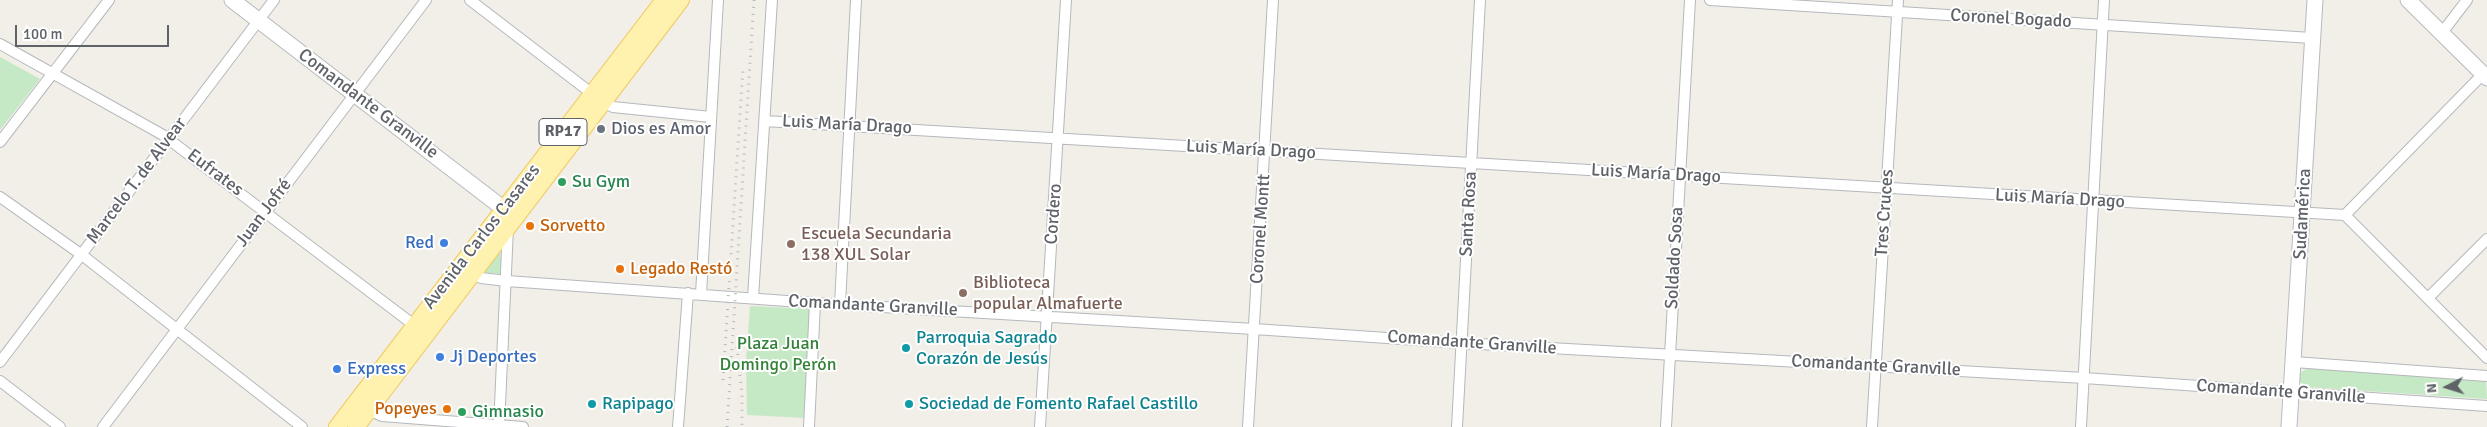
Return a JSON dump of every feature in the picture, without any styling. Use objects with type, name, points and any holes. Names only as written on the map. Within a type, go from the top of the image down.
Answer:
[{"type":"main road","name":"Avenida Carlos Casares","points":[[356,427],[363,406],[414,325],[508,226],[664,0]]},
{"type":"main road","name":"Avenida Carlos Casares","points":[[337,427],[363,406],[467,268],[504,209],[681,0]]},
{"type":"street","points":[[0,142],[109,0]]},
{"type":"street","name":"Comandante Granville","points":[[232,0],[504,209]]},
{"type":"street","name":"Marcelo T. de Alvear","points":[[0,362],[274,0]]},
{"type":"street","name":"Juan Jofré","points":[[103,427],[265,210],[426,0]]},
{"type":"street","points":[[470,0],[598,98],[622,109],[711,117]]},
{"type":"street","points":[[701,294],[718,0]]},
{"type":"street","points":[[754,298],[772,0]]},
{"type":"street","points":[[840,304],[856,0]]},
{"type":"street","name":"Cordero","points":[[1040,427],[1066,0]]},
{"type":"street","name":"Coronel Montt","points":[[1248,427],[1274,0]]},
{"type":"street","name":"Santa Rosa","points":[[1457,427],[1480,0]]},
{"type":"street","name":"Soldado Sosa","points":[[1666,427],[1690,0]]},
{"type":"street","name":"Coronel Bogado","points":[[1710,0],[2312,38]]},
{"type":"street","name":"Tres Cruces","points":[[1872,427],[1898,0]]},
{"type":"street","points":[[2081,427],[2104,0]]},
{"type":"street","name":"Sudamérica","points":[[2289,427],[2314,0]]},
{"type":"street","points":[[2408,0],[2485,76],[2345,215],[2487,358]]},
{"type":"street","points":[[2441,34],[2467,0]]},
{"type":"street","name":"Eufrates","points":[[0,44],[169,139],[414,325]]},
{"type":"street","name":"Luis María Drago","points":[[765,121],[2345,215]]},
{"type":"street","points":[[0,197],[82,255],[302,427]]},
{"type":"street","points":[[499,426],[508,281],[508,226]]},
{"type":"street","points":[[2428,298],[2487,239]]},
{"type":"street","name":"Comandante Granville","points":[[467,268],[481,278],[508,281],[815,303],[1461,343],[2084,378],[2487,406]]},
{"type":"street","points":[[678,427],[688,294]]},
{"type":"street","points":[[809,427],[815,303]]},
{"type":"street","name":"Comandante Granville","points":[[2294,362],[2487,376]]},
{"type":"street","points":[[0,381],[60,427]]},
{"type":"street","points":[[363,406],[382,416],[523,427]]},
{"type":"green space","points":[[0,57],[40,79],[0,130]]},
{"type":"green space","points":[[500,252],[503,272],[500,274],[487,273],[485,270],[494,253]]},
{"type":"green space","name":"Plaza Juan Domingo Perón","points":[[750,306],[812,309],[807,418],[747,415],[746,361]]},
{"type":"green space","points":[[2307,368],[2486,380],[2487,399],[2307,387],[2299,381],[2299,374]]},
{"type":"railway","points":[[727,427],[754,0]]},
{"type":"railway","points":[[723,380],[743,68]]},
{"type":"railway","points":[[737,347],[742,394],[742,427]]},
{"type":"place","name":"Dios es Amor","points":[[601,129]]},
{"type":"place","name":"Su Gym","points":[[562,182]]},
{"type":"place","name":"Sorvetto","points":[[530,226]]},
{"type":"place","name":"Red","points":[[444,243]]},
{"type":"place","name":"Escuela Secundaria 138 XUL Solar","points":[[791,244]]},
{"type":"place","name":"Legado Restó","points":[[620,269]]},
{"type":"place","name":"Biblioteca popular Almafuerte","points":[[963,293]]},
{"type":"place","name":"Parroquia Sagrado Corazón de Jesús","points":[[906,348]]},
{"type":"place","name":"Jj Deportes","points":[[440,357]]},
{"type":"place","name":"Express","points":[[337,369]]},
{"type":"place","name":"Rapipago","points":[[592,404]]},
{"type":"place","name":"Sociedad de Fomento Rafael Castillo","points":[[909,404]]},
{"type":"place","name":"Popeyes","points":[[447,409]]},
{"type":"place","name":"Gimnasio","points":[[462,412]]}]
